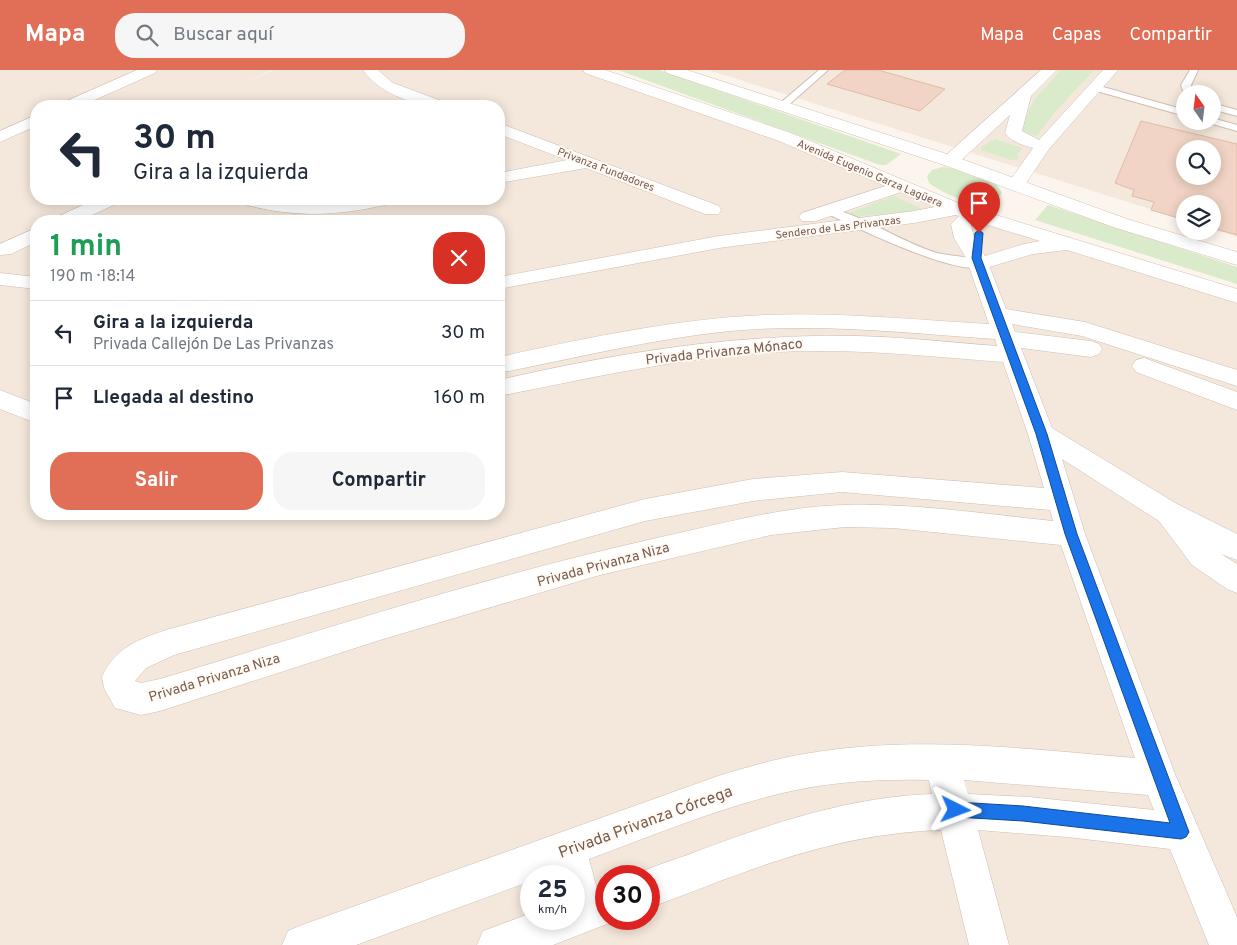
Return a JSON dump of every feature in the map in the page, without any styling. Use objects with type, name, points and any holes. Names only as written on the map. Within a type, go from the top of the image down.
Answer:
[{"type":"street","points":[[82,100],[150,70]]},
{"type":"street","points":[[597,73],[633,70]]},
{"type":"street","points":[[950,161],[1050,70]]},
{"type":"street","name":"Sendero de Las Privanzas","points":[[505,282],[719,242],[857,224],[1017,208],[1024,203],[1023,187],[1043,146],[1111,70]]},
{"type":"street","points":[[376,72],[388,86],[425,100]]},
{"type":"street","points":[[648,91],[679,72],[950,161],[1120,223],[1237,259]]},
{"type":"street","name":"Avenida Eugenio Garza Lagüera","points":[[597,73],[785,137],[971,214],[1237,296]]},
{"type":"street","points":[[1023,96],[1013,132],[1024,141],[1043,146]]},
{"type":"street","points":[[0,121],[30,121]]},
{"type":"street","points":[[0,136],[30,123]]},
{"type":"street","name":"Privanza Fundadores","points":[[505,130],[712,210]]},
{"type":"street","points":[[505,177],[588,162]]},
{"type":"street","name":"Sendero de Las Privanzas","points":[[719,242],[830,211],[901,186]]},
{"type":"street","points":[[77,215],[98,205]]},
{"type":"street","points":[[267,205],[280,209],[313,211],[350,205]]},
{"type":"street","points":[[971,214],[977,240],[973,253]]},
{"type":"street","points":[[914,218],[936,221],[973,253],[1042,434],[1071,534],[1159,778],[1181,832],[1232,943]]},
{"type":"street","points":[[4,250],[30,237]]},
{"type":"street","points":[[973,253],[1031,248],[1081,247]]},
{"type":"street","points":[[1163,273],[1160,261],[1166,254],[1179,250],[1200,249]]},
{"type":"street","points":[[0,279],[30,282]]},
{"type":"street","name":"Privada Privanza Mónaco","points":[[505,364],[661,331],[732,324],[804,321],[1005,335]]},
{"type":"street","points":[[1005,335],[1085,330],[1237,378]]},
{"type":"street","points":[[661,331],[669,355]]},
{"type":"street","points":[[1005,335],[1087,348],[1150,368],[1237,401]]},
{"type":"street","name":"Privada Privanza Mónaco","points":[[505,387],[570,372],[669,355],[728,348],[818,342],[1005,335]]},
{"type":"street","points":[[0,399],[30,412]]},
{"type":"street","points":[[1042,434],[1167,512],[1237,548]]},
{"type":"street","name":"Privada Privanza Niza","points":[[1060,500],[935,488],[842,482],[753,490],[683,502],[174,641],[144,652],[130,660],[118,677],[120,688],[127,697],[141,699],[160,695],[380,626],[600,563],[698,539],[771,524],[845,516],[938,521],[1071,534]]},
{"type":"street","points":[[683,502],[698,539]]},
{"type":"street","points":[[1167,512],[1202,556],[1237,580]]},
{"type":"street","points":[[375,585],[380,626]]},
{"type":"street","points":[[942,762],[990,945]]},
{"type":"street","name":"Privada Privanza Córcega","points":[[302,945],[718,794],[775,776],[825,768],[876,763],[942,762],[1009,765],[1159,778]]},
{"type":"street","points":[[660,886],[813,830],[875,817],[956,810],[1023,814],[1181,832]]},
{"type":"street","points":[[568,848],[572,865]]},
{"type":"street","points":[[497,945],[539,930]]},
{"type":"lane","points":[[781,107],[824,70]]},
{"type":"lane","points":[[1186,85],[1194,70]]},
{"type":"lane","points":[[1096,88],[1176,110]]},
{"type":"lane","points":[[1221,109],[1237,113]]},
{"type":"lane","points":[[1221,124],[1237,128]]},
{"type":"lane","points":[[830,211],[924,253],[947,260],[973,253]]},
{"type":"shaded area","points":[[0,70],[271,70],[241,84],[274,70],[594,70],[987,220],[1237,294],[1237,945],[0,945]]},
{"type":"shaded area","points":[[708,70],[1237,70],[1237,237],[1221,232],[1221,195],[1176,195],[1176,217]]},
{"type":"green space","points":[[618,70],[659,70],[901,154],[886,165],[880,165]]},
{"type":"green space","points":[[1061,70],[1094,70],[1054,113],[1037,136],[1019,131],[1034,100]]},
{"type":"green space","points":[[995,139],[1022,148],[1017,155],[1019,159],[1011,160],[981,150],[981,147]]},
{"type":"green space","points":[[943,167],[985,176],[998,186],[1002,193],[995,199],[976,203],[945,193],[929,183],[927,176],[932,170]]},
{"type":"green space","points":[[894,196],[924,210],[853,217],[848,215],[851,212]]},
{"type":"green space","points":[[1048,205],[1237,267],[1237,284],[1035,220]]},
{"type":"building","points":[[845,70],[878,70],[945,89],[920,111],[827,84]]},
{"type":"building","points":[[1141,121],[1220,140],[1176,140],[1176,185],[1221,185],[1221,140],[1237,144],[1237,235],[1221,231],[1221,195],[1176,195],[1176,217],[1151,210],[1154,202],[1132,196],[1134,190],[1115,183]]},
{"type":"route","points":[[956,810],[1023,814],[1181,832],[1159,778],[1071,534],[1042,434],[976,258],[979,233]]}]
